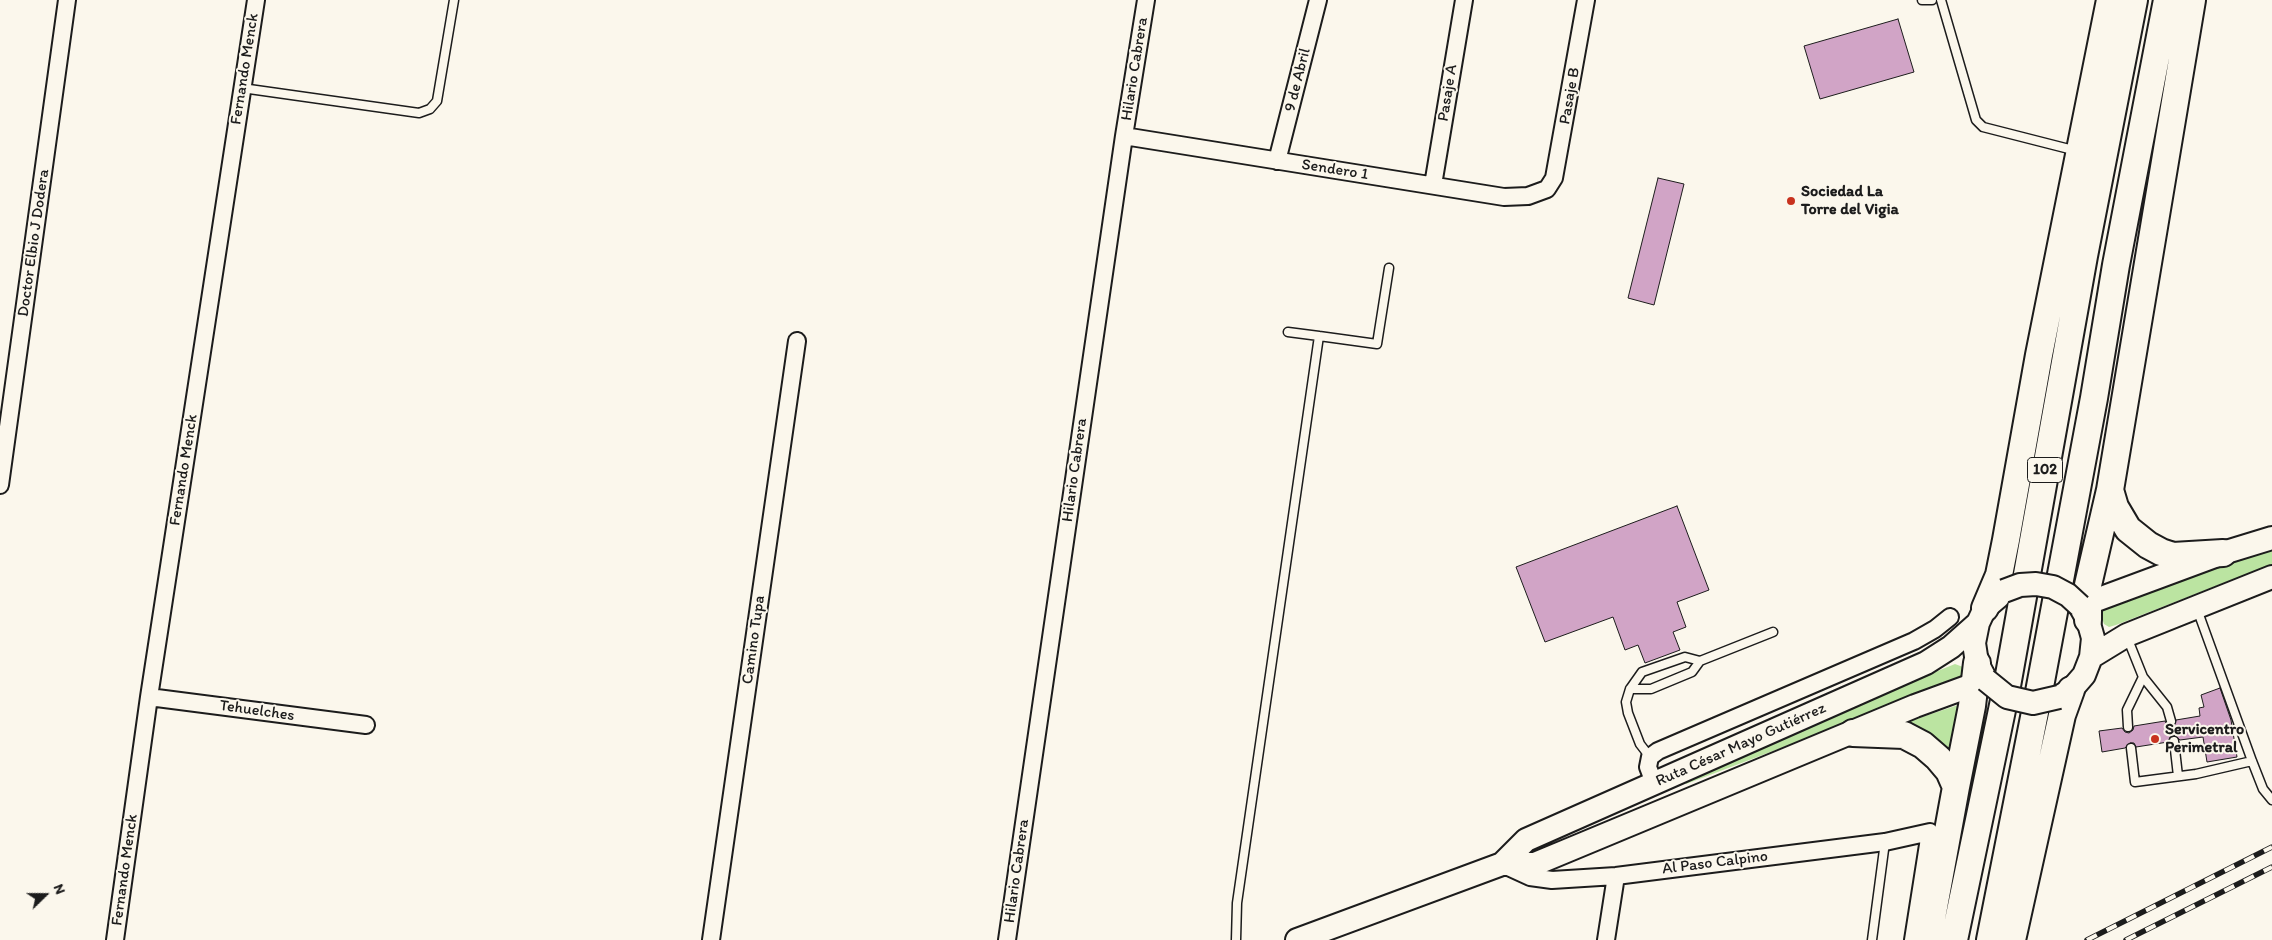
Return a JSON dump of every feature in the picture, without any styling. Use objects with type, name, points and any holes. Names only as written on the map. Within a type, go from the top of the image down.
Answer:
[{"type":"highway","points":[[1989,607],[1999,575],[2006,540],[2079,152],[2110,0]]},
{"type":"highway","name":"102","points":[[1954,940],[2006,686],[2084,256],[2134,0]]},
{"type":"highway","name":"102","points":[[1990,940],[2039,692],[2094,398],[2116,265],[2167,0]]},
{"type":"highway","points":[[2085,610],[2088,585],[2110,490],[2192,0]]},
{"type":"highway","points":[[2110,490],[2115,508],[2128,529],[2148,545],[2173,556],[2222,553]]},
{"type":"highway","points":[[1928,940],[1979,675]]},
{"type":"highway","points":[[2012,940],[2065,694]]},
{"type":"highway","points":[[1853,733],[1904,735],[1910,738],[1923,745],[1938,758],[1949,771],[1956,787]]},
{"type":"main road","points":[[2085,610],[2222,553],[2272,538]]},
{"type":"main road","points":[[2091,657],[2127,635],[2272,577]]},
{"type":"main road","points":[[2036,584],[2053,587],[2068,595],[2085,610],[2093,638],[2091,657],[2084,675],[2065,694],[2033,703],[2007,697],[1979,675],[1974,643],[1989,607],[2020,585],[2036,584]]},
{"type":"main road","name":"Ruta César Mayo Gutiérrez","points":[[1502,864],[1526,840],[1926,664],[1951,647],[1989,607]]},
{"type":"main road","name":"Ruta César Mayo Gutiérrez","points":[[1298,940],[1502,864],[1535,864],[1853,733],[1979,675]]},
{"type":"street","name":"Doctor Elbio J Dodera","points":[[0,485],[67,0]]},
{"type":"street","name":"Fernando Menck","points":[[115,940],[149,696],[256,0]]},
{"type":"street","name":"Hilario Cabrera","points":[[1007,940],[1124,136],[1146,0]]},
{"type":"street","name":"9 de Abril","points":[[1277,160],[1318,0]]},
{"type":"street","name":"Pasaje A","points":[[1433,186],[1464,0]]},
{"type":"street","name":"Pasaje B","points":[[1547,189],[1554,178],[1558,164],[1586,0]]},
{"type":"street","name":"Sendero 1","points":[[1124,136],[1504,197],[1528,196],[1547,189]]},
{"type":"street","name":"Camino Tupa","points":[[711,940],[798,341]]},
{"type":"street","points":[[1654,783],[1648,767],[1650,757],[1658,751],[1914,641],[1935,630],[1950,617]]},
{"type":"street","name":"Tehuelches","points":[[149,696],[366,726]]},
{"type":"street","name":"Al Paso Calpino","points":[[1502,864],[1530,877],[1552,880],[1616,876],[1885,842],[1930,832],[1913,940]]},
{"type":"street","points":[[1606,940],[1616,876]]},
{"type":"lane","points":[[242,88],[419,113],[430,109],[437,101],[454,0]]},
{"type":"lane","points":[[1922,0],[1932,0]]},
{"type":"lane","points":[[1941,0],[1976,120],[1983,127],[2079,152]]},
{"type":"lane","points":[[1288,332],[1376,344],[1389,268]]},
{"type":"lane","points":[[1236,940],[1237,903],[1319,336]]},
{"type":"lane","points":[[2196,607],[2263,789],[2272,800]]},
{"type":"lane","points":[[1630,689],[1651,689],[1692,672],[1700,661],[1773,632]]},
{"type":"lane","points":[[2127,635],[2143,677],[2167,707],[2171,721]]},
{"type":"lane","points":[[1650,757],[1640,744],[1628,713],[1626,702],[1630,689],[1642,672],[1685,657],[1700,661]]},
{"type":"lane","points":[[2128,727],[2127,710],[2143,677]]},
{"type":"lane","points":[[2174,741],[2178,776]]},
{"type":"lane","points":[[2131,748],[2135,782],[2178,776],[2252,761]]},
{"type":"lane","points":[[1872,940],[1885,842]]},
{"type":"green space","points":[[2272,550],[2272,564],[2116,625],[2109,627],[2104,624],[2098,607]]},
{"type":"green space","points":[[1955,664],[1963,667],[1966,675],[1963,679],[1686,784],[1683,779],[1796,728]]},
{"type":"green space","points":[[1961,704],[1952,755],[1914,728],[1910,721]]},
{"type":"building","points":[[1898,19],[1914,72],[1820,99],[1804,46]]},
{"type":"building","points":[[1658,178],[1684,184],[1654,305],[1628,298]]},
{"type":"building","points":[[1677,506],[1709,590],[1677,602],[1686,627],[1673,632],[1680,650],[1645,663],[1638,645],[1625,650],[1613,617],[1545,642],[1516,567]]},
{"type":"building","points":[[2220,688],[2231,720],[2237,757],[2207,762],[2203,737],[2180,740],[2174,735],[2170,737],[2168,742],[2136,747],[2134,743],[2130,743],[2125,748],[2102,752],[2099,731],[2122,728],[2125,732],[2129,733],[2133,730],[2134,726],[2165,721],[2167,725],[2173,726],[2176,720],[2200,716],[2199,708],[2204,707],[2201,695]]},
{"type":"railway","points":[[2087,940],[2272,847]]},
{"type":"railway","points":[[2126,940],[2272,867]]},
{"type":"place","name":"Sociedad La Torre del Vigia","points":[[1791,201]]},
{"type":"place","name":"Servicentro Perimetral","points":[[2155,739]]}]
